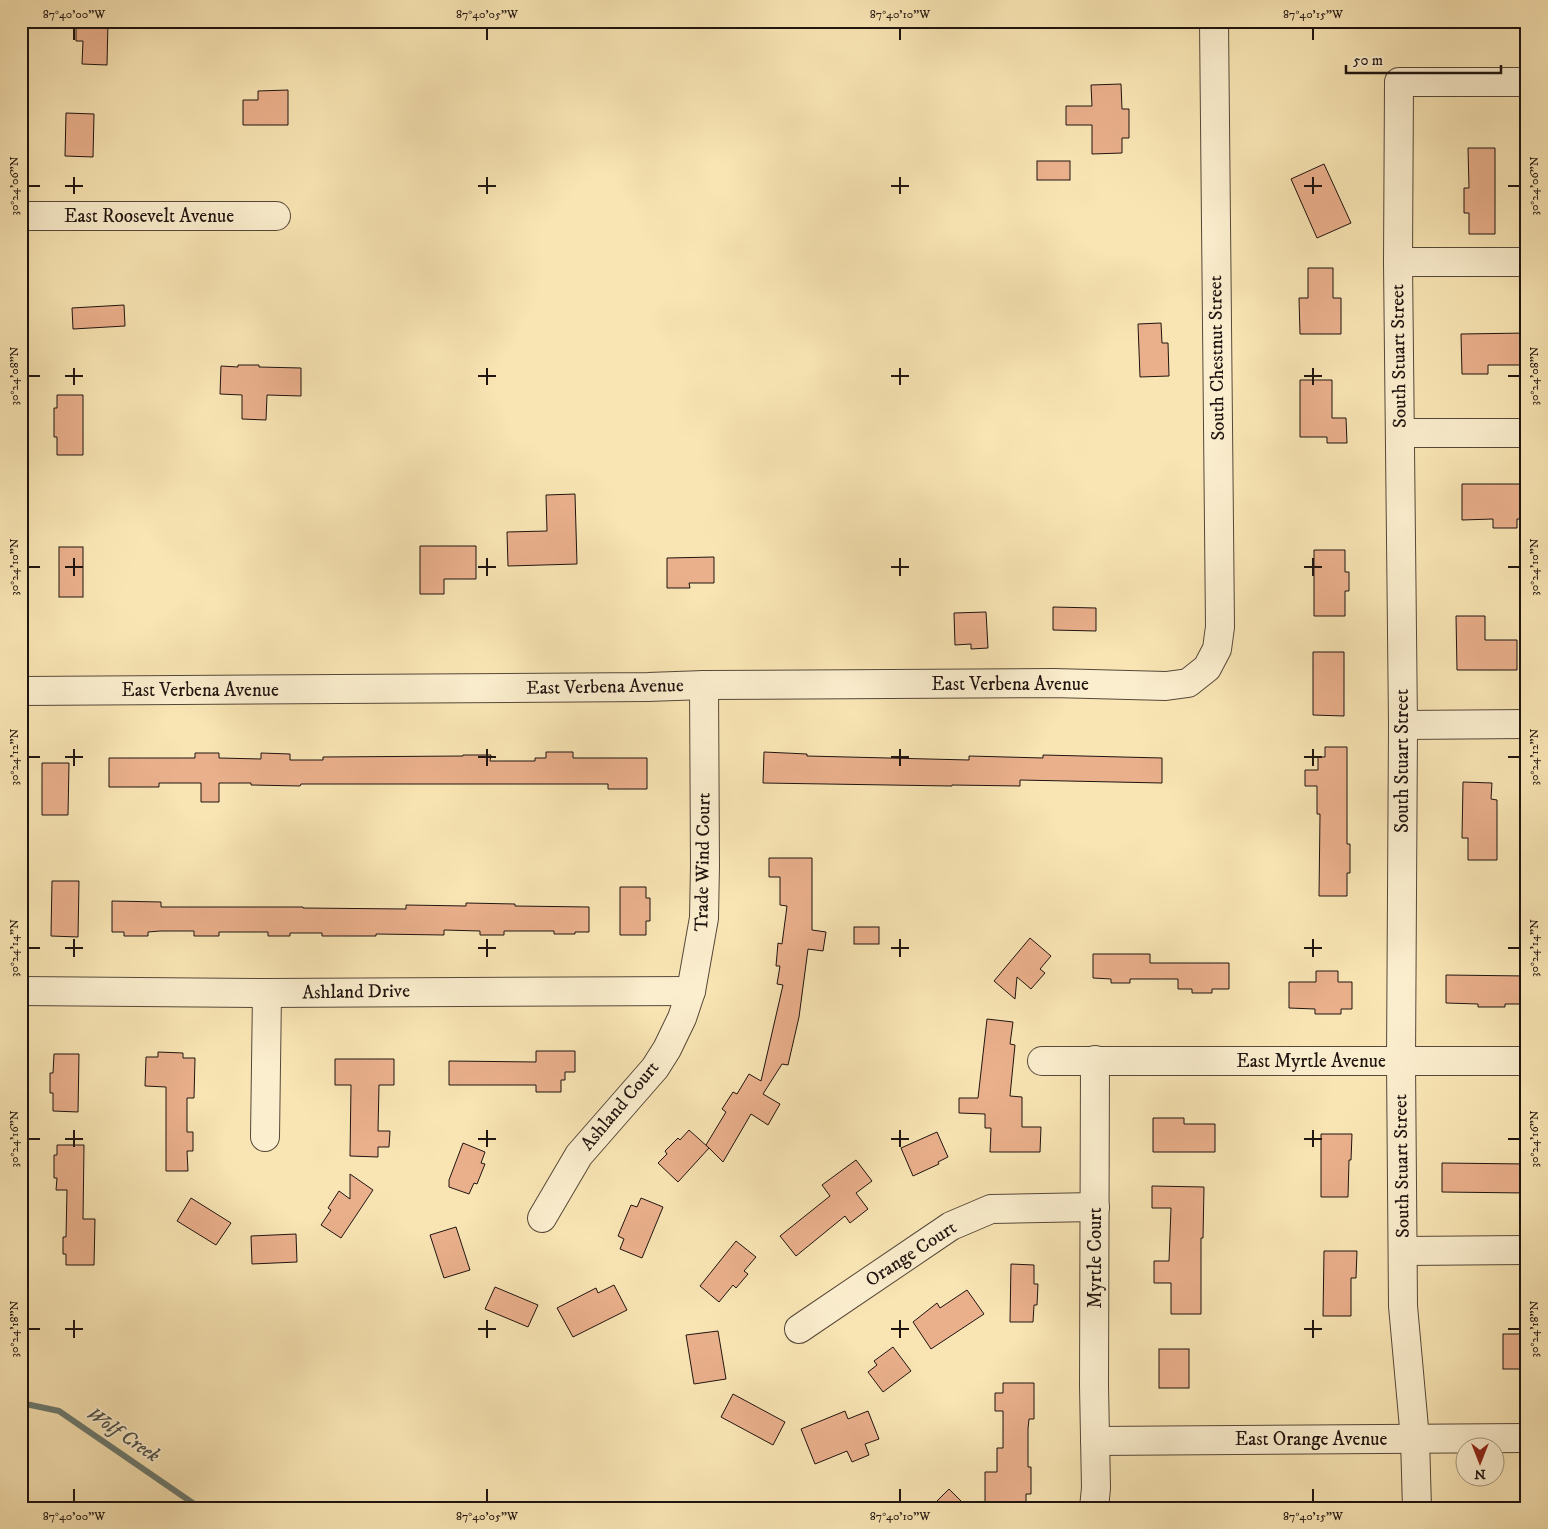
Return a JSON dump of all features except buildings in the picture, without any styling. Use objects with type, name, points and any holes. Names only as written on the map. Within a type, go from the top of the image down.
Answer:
[{"type":"street","name":"South Chestnut Street","points":[[1188,683],[1207,668],[1218,649],[1220,627],[1214,21]]},
{"type":"street","name":"South Stuart Street","points":[[1417,1508],[1415,1438],[1403,1306],[1401,1062],[1403,725],[1398,262],[1399,82],[1527,82]]},
{"type":"street","name":"East Roosevelt Avenue","points":[[21,216],[276,216]]},
{"type":"street","points":[[1398,262],[1527,262]]},
{"type":"street","points":[[1400,433],[1527,433]]},
{"type":"street","name":"East Verbena Avenue","points":[[21,691],[1053,683],[1166,686],[1188,683]]},
{"type":"street","name":"Trade Wind Court","points":[[692,990],[704,918],[706,865],[704,685]]},
{"type":"street","points":[[1403,725],[1527,724]]},
{"type":"street","name":"Ashland Drive","points":[[21,991],[268,993],[692,990]]},
{"type":"street","name":"Ashland Court","points":[[542,1218],[579,1155],[655,1068],[667,1049],[682,1018],[692,990]]},
{"type":"street","points":[[265,1137],[268,993]]},
{"type":"street","points":[[1042,1061],[1095,1060]]},
{"type":"street","name":"East Myrtle Avenue","points":[[1095,1060],[1527,1061]]},
{"type":"street","name":"Myrtle Court","points":[[1094,1508],[1096,1488],[1095,1060]]},
{"type":"street","name":"Orange Court","points":[[798,1330],[951,1226],[991,1209],[1095,1207]]},
{"type":"street","points":[[1403,1250],[1527,1250]]},
{"type":"street","name":"East Orange Avenue","points":[[1095,1441],[1527,1438]]},
{"type":"waterway","name":"Wolf Creek","points":[[21,1403],[59,1411],[200,1508]]}]
